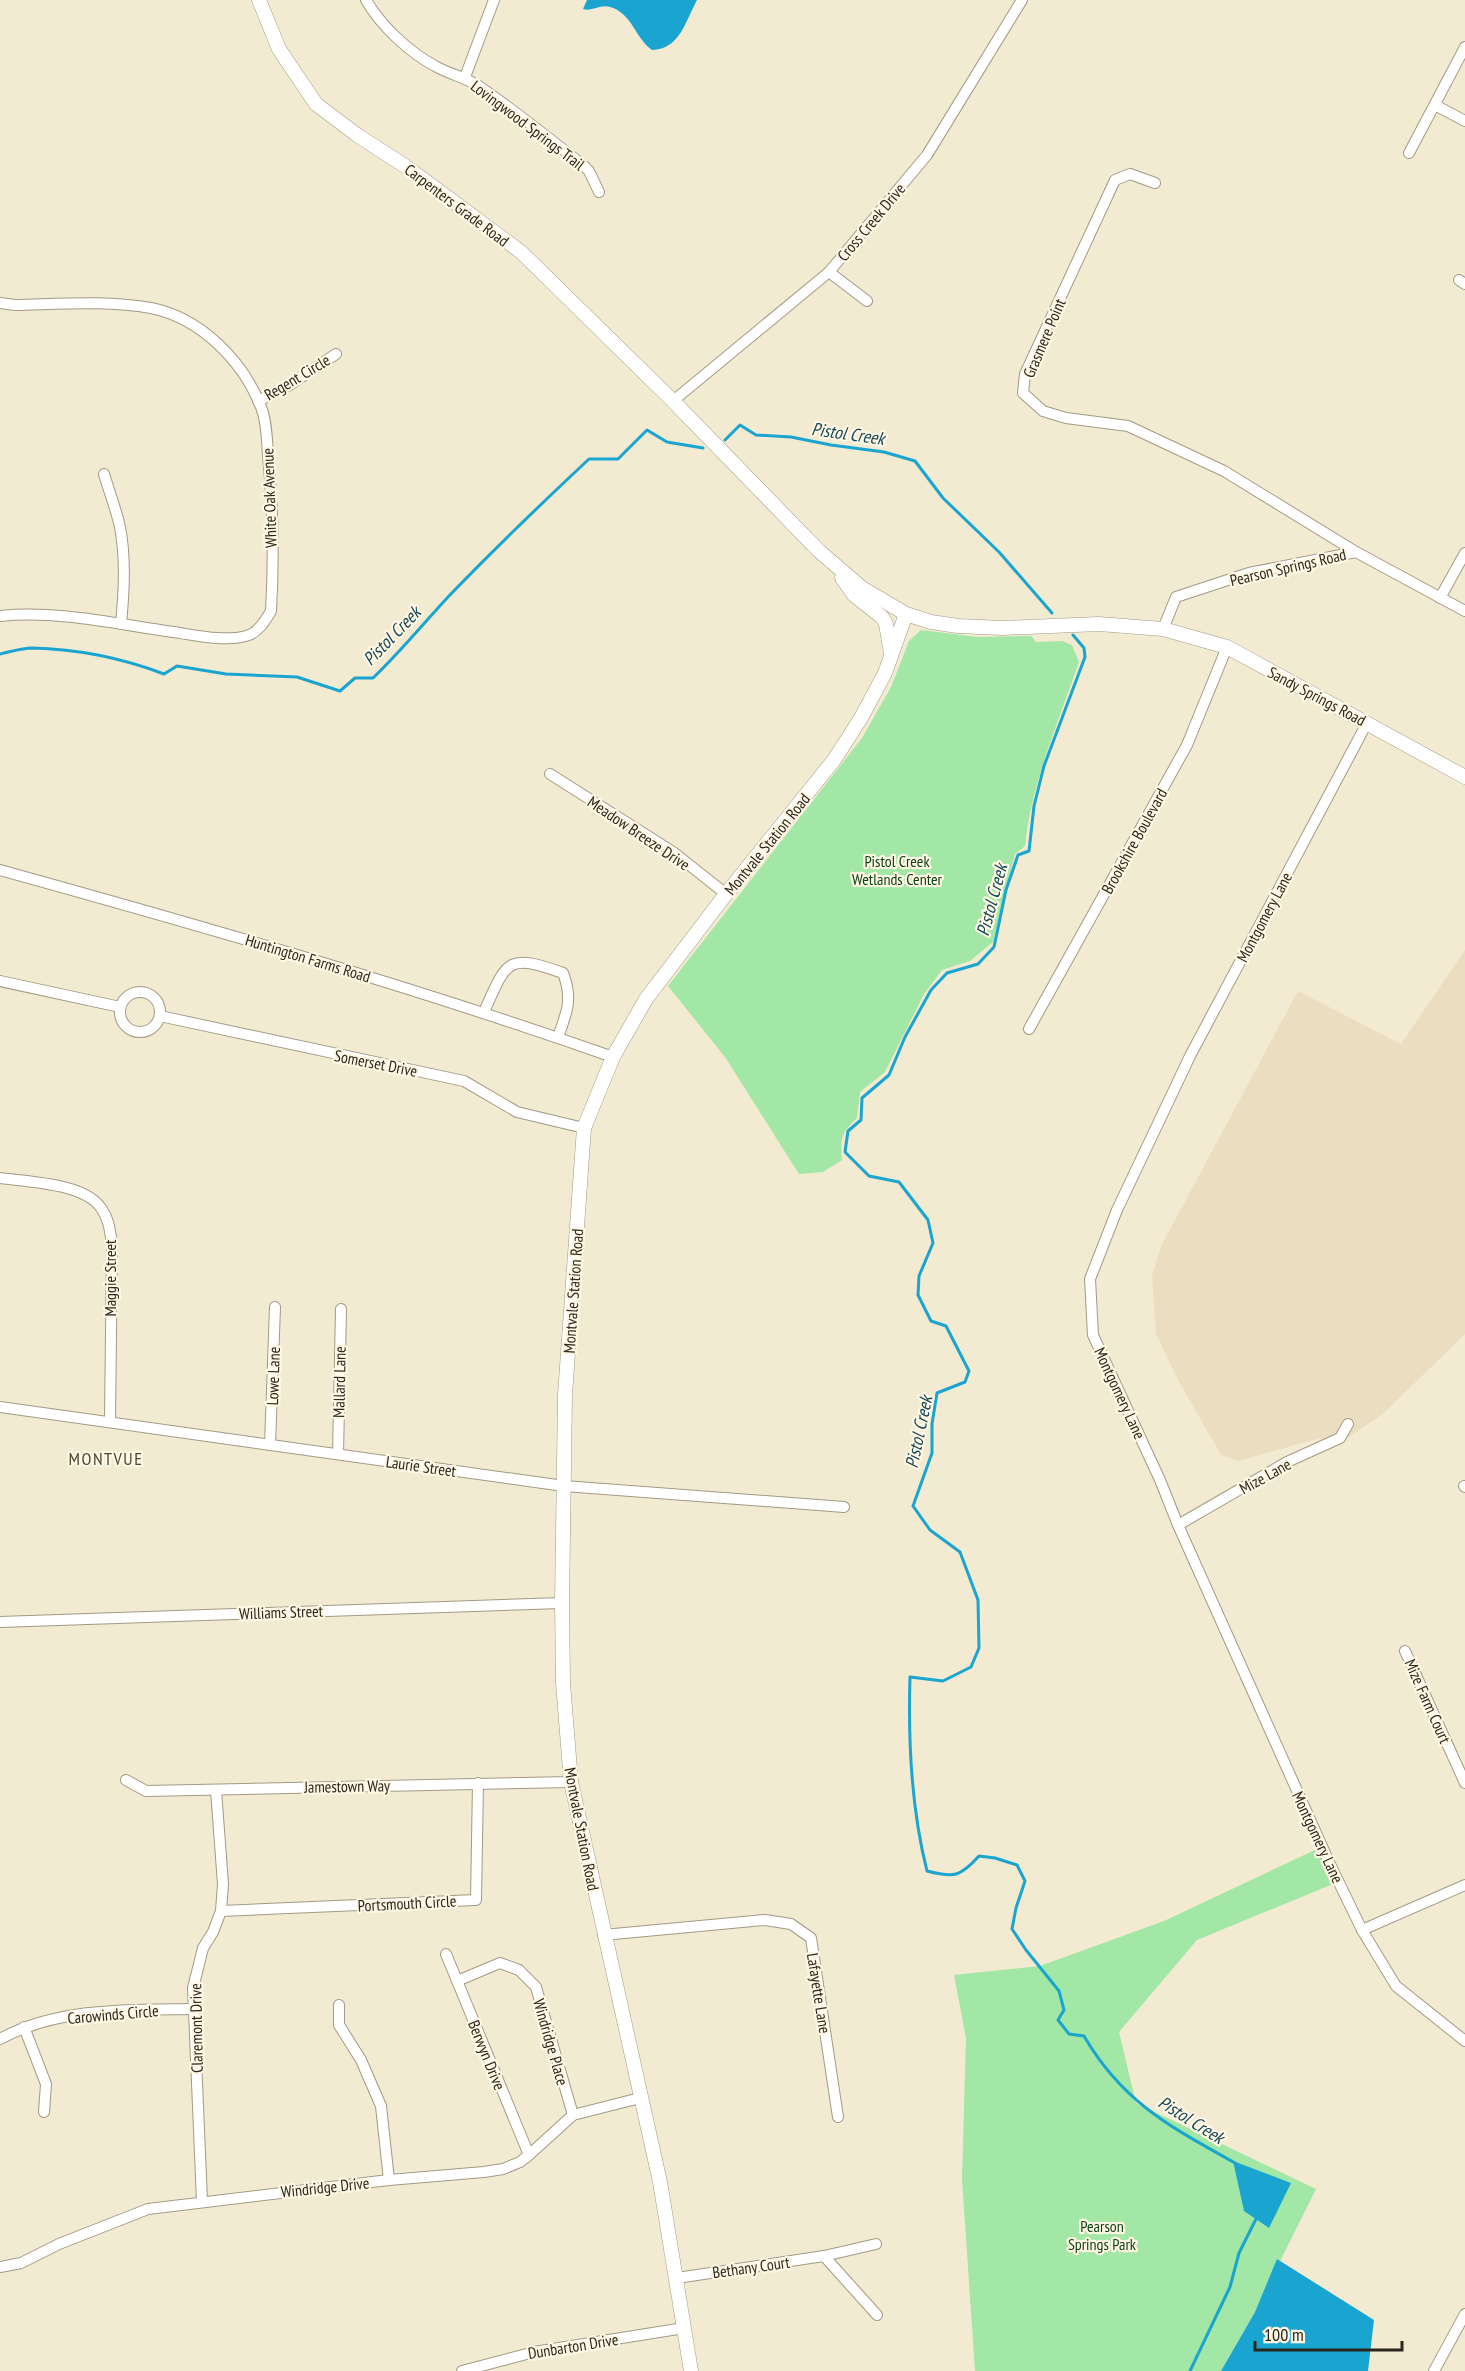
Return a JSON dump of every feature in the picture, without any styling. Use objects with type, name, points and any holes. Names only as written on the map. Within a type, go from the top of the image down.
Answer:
[{"type":"street","name":"Carpenters Grade Road","points":[[259,0],[279,49],[316,104],[357,135],[408,168],[520,252],[673,401]]},
{"type":"street","name":"Lovingwood Springs Trail","points":[[366,0],[386,26],[420,55],[437,67],[465,77],[501,101],[584,166],[590,171],[599,192]]},
{"type":"street","points":[[465,77],[494,0]]},
{"type":"street","name":"Cross Creek Drive","points":[[673,401],[829,272],[927,155],[1022,0]]},
{"type":"street","points":[[1409,153],[1465,46]]},
{"type":"street","points":[[1435,105],[1465,121]]},
{"type":"street","name":"Grasmere Point","points":[[1155,183],[1130,174],[1115,180],[1025,374],[1023,393],[1043,411],[1066,418],[1128,426],[1224,471],[1356,552]]},
{"type":"street","points":[[829,272],[867,301]]},
{"type":"street","name":"White Oak Avenue","points":[[0,303],[15,305],[111,304],[152,308],[177,317],[207,334],[228,352],[251,385],[262,409],[272,496],[271,611],[264,623],[248,636],[233,638],[60,616],[19,614],[0,616]]},
{"type":"street","name":"Regent Circle","points":[[258,401],[288,386],[336,354]]},
{"type":"street","points":[[673,401],[836,568],[862,588],[906,614],[931,622],[973,628],[1085,624],[1163,629]]},
{"type":"street","points":[[105,474],[120,527],[123,552],[125,587],[121,624]]},
{"type":"street","name":"Pearson Springs Road","points":[[1163,629],[1176,597],[1249,573],[1356,552],[1465,610]]},
{"type":"street","points":[[1440,597],[1465,553]]},
{"type":"street","points":[[836,568],[854,595],[882,617],[886,624],[891,656]]},
{"type":"street","name":"Montvale Station Road","points":[[691,2371],[660,2182],[603,1935],[571,1782],[563,1683],[565,1395],[584,1128],[614,1057],[646,999],[726,894],[834,760],[861,718],[885,673],[906,614]]},
{"type":"street","name":"Sandy Springs Road","points":[[1163,629],[1227,647],[1465,777]]},
{"type":"street","name":"Brookshire Boulevard","points":[[1029,1029],[1187,745],[1227,647]]},
{"type":"street","name":"Montgomery Lane","points":[[1367,723],[1190,1056],[1117,1210],[1090,1279],[1093,1335],[1160,1480],[1324,1851],[1362,1930],[1396,1986],[1465,2041]]},
{"type":"street","name":"Meadow Breeze Drive","points":[[550,774],[672,852],[726,894]]},
{"type":"street","name":"Huntington Farms Road","points":[[0,870],[326,962],[484,1012],[614,1057]]},
{"type":"street","points":[[484,1012],[507,968],[519,961],[537,964],[563,973],[570,991],[566,1015],[558,1037]]},
{"type":"street","points":[[0,981],[120,1007]]},
{"type":"street","points":[[145,992],[154,997],[160,1006],[160,1016],[155,1026],[146,1032],[135,1032],[126,1027],[120,1018],[120,1007],[125,998],[134,993],[145,992]]},
{"type":"street","name":"Somerset Drive","points":[[160,1016],[464,1082],[517,1112],[584,1128]]},
{"type":"street","name":"Maggie Street","points":[[0,1178],[45,1183],[80,1192],[100,1207],[109,1222],[112,1244],[110,1422]]},
{"type":"street","name":"Lowe Lane","points":[[270,1445],[275,1307]]},
{"type":"street","name":"Mallard Lane","points":[[338,1454],[341,1310]]},
{"type":"street","name":"Laurie Street","points":[[0,1407],[564,1486],[844,1507]]},
{"type":"street","name":"Mize Lane","points":[[1178,1525],[1287,1462],[1340,1438],[1348,1424]]},
{"type":"street","name":"Williams Street","points":[[0,1622],[562,1603]]},
{"type":"street","name":"Mize Farm Court","points":[[1405,1651],[1465,1783]]},
{"type":"street","name":"Jamestown Way","points":[[126,1780],[146,1791],[571,1782]]},
{"type":"street","name":"Portsmouth Circle","points":[[221,1911],[476,1900],[478,1783]]},
{"type":"street","name":"Claremont Drive","points":[[202,2201],[193,1988],[203,1947],[213,1932],[221,1911],[223,1884],[216,1790]]},
{"type":"street","points":[[1362,1930],[1465,1885]]},
{"type":"street","name":"Lafayette Lane","points":[[603,1935],[765,1920],[791,1924],[811,1938],[838,2117]]},
{"type":"street","name":"Berwyn Drive","points":[[446,1954],[529,2156]]},
{"type":"street","name":"Windridge Place","points":[[457,1981],[500,1963],[519,1970],[536,1988],[573,2115]]},
{"type":"street","points":[[339,2005],[339,2025],[361,2060],[381,2106],[389,2180]]},
{"type":"street","name":"Carowinds Circle","points":[[0,2039],[24,2027],[77,2014],[120,2010],[194,2009]]},
{"type":"street","points":[[24,2027],[46,2084],[44,2112]]},
{"type":"street","name":"Windridge Drive","points":[[0,2266],[21,2264],[60,2244],[148,2209],[202,2201],[503,2169],[529,2156],[573,2115],[640,2098]]},
{"type":"street","name":"Bethany Court","points":[[677,2277],[824,2256],[876,2244]]},
{"type":"street","points":[[824,2256],[877,2315]]},
{"type":"street","points":[[1434,2371],[1465,2314]]},
{"type":"street","name":"Dunbarton Drive","points":[[462,2371],[526,2353],[684,2328]]},
{"type":"shaded area","points":[[1465,950],[1465,1334],[1384,1413],[1336,1446],[1320,1438],[1238,1461],[1221,1455],[1178,1380],[1156,1334],[1152,1276],[1161,1246],[1298,991],[1401,1044]]},
{"type":"green space","name":"Pistol Creek Wetlands Center","points":[[921,630],[978,637],[1031,636],[1036,642],[1062,641],[1072,645],[1079,662],[1033,798],[1025,846],[1015,854],[993,942],[970,961],[942,970],[924,994],[885,1072],[860,1092],[857,1118],[843,1136],[842,1160],[823,1172],[799,1174],[725,1057],[668,986],[862,738],[891,687],[909,641]]},
{"type":"green space","name":"Pearson Springs Park","points":[[1317,1849],[1333,1884],[1197,1940],[1119,2032],[1136,2103],[1316,2189],[1255,2312],[1221,2371],[975,2371],[962,2179],[966,2038],[954,1975],[1040,1966],[1164,1921]]},
{"type":"water","points":[[587,0],[697,0],[675,40],[669,45],[652,50],[617,10],[606,6],[590,10],[583,9]]},
{"type":"water","points":[[1233,2161],[1291,2183],[1269,2228],[1244,2211]]},
{"type":"water","points":[[1277,2259],[1374,2320],[1368,2371],[1221,2371],[1255,2312]]},
{"type":"waterway","name":"Pistol Creek","points":[[725,440],[740,425],[756,435],[791,437],[884,452],[915,461],[943,498],[999,552],[1052,613]]},
{"type":"waterway","name":"Pistol Creek","points":[[0,654],[28,648],[66,650],[116,659],[164,674],[177,666],[226,674],[297,677],[340,691],[355,678],[373,678],[465,579],[589,459],[618,459],[647,430],[667,442],[703,448]]},
{"type":"waterway","name":"Pistol Creek","points":[[1073,635],[1084,648],[1085,657],[1044,766],[1034,806],[1029,851],[1018,855],[1006,890],[994,947],[978,964],[947,973],[931,990],[905,1037],[889,1075],[862,1098],[861,1120],[848,1131],[845,1152],[869,1176],[899,1182],[928,1220],[933,1243],[919,1276],[918,1295],[931,1321],[946,1326],[969,1371],[965,1382],[937,1393],[932,1424],[932,1453],[913,1506],[930,1530],[960,1552],[978,1600],[979,1648],[971,1667],[943,1681],[910,1677],[914,1799],[927,1871],[944,1875],[956,1874],[967,1868],[979,1856],[1017,1865],[1025,1881],[1012,1929],[1059,1991],[1064,2010],[1058,2020],[1069,2034],[1084,2036],[1115,2079],[1150,2111],[1169,2125],[1235,2163]]},
{"type":"waterway","name":"Pistol Creek","points":[[1190,2371],[1230,2287],[1239,2253],[1257,2217]]},
{"type":"district","name":"MONTVUE","points":[[106,1459]]}]
